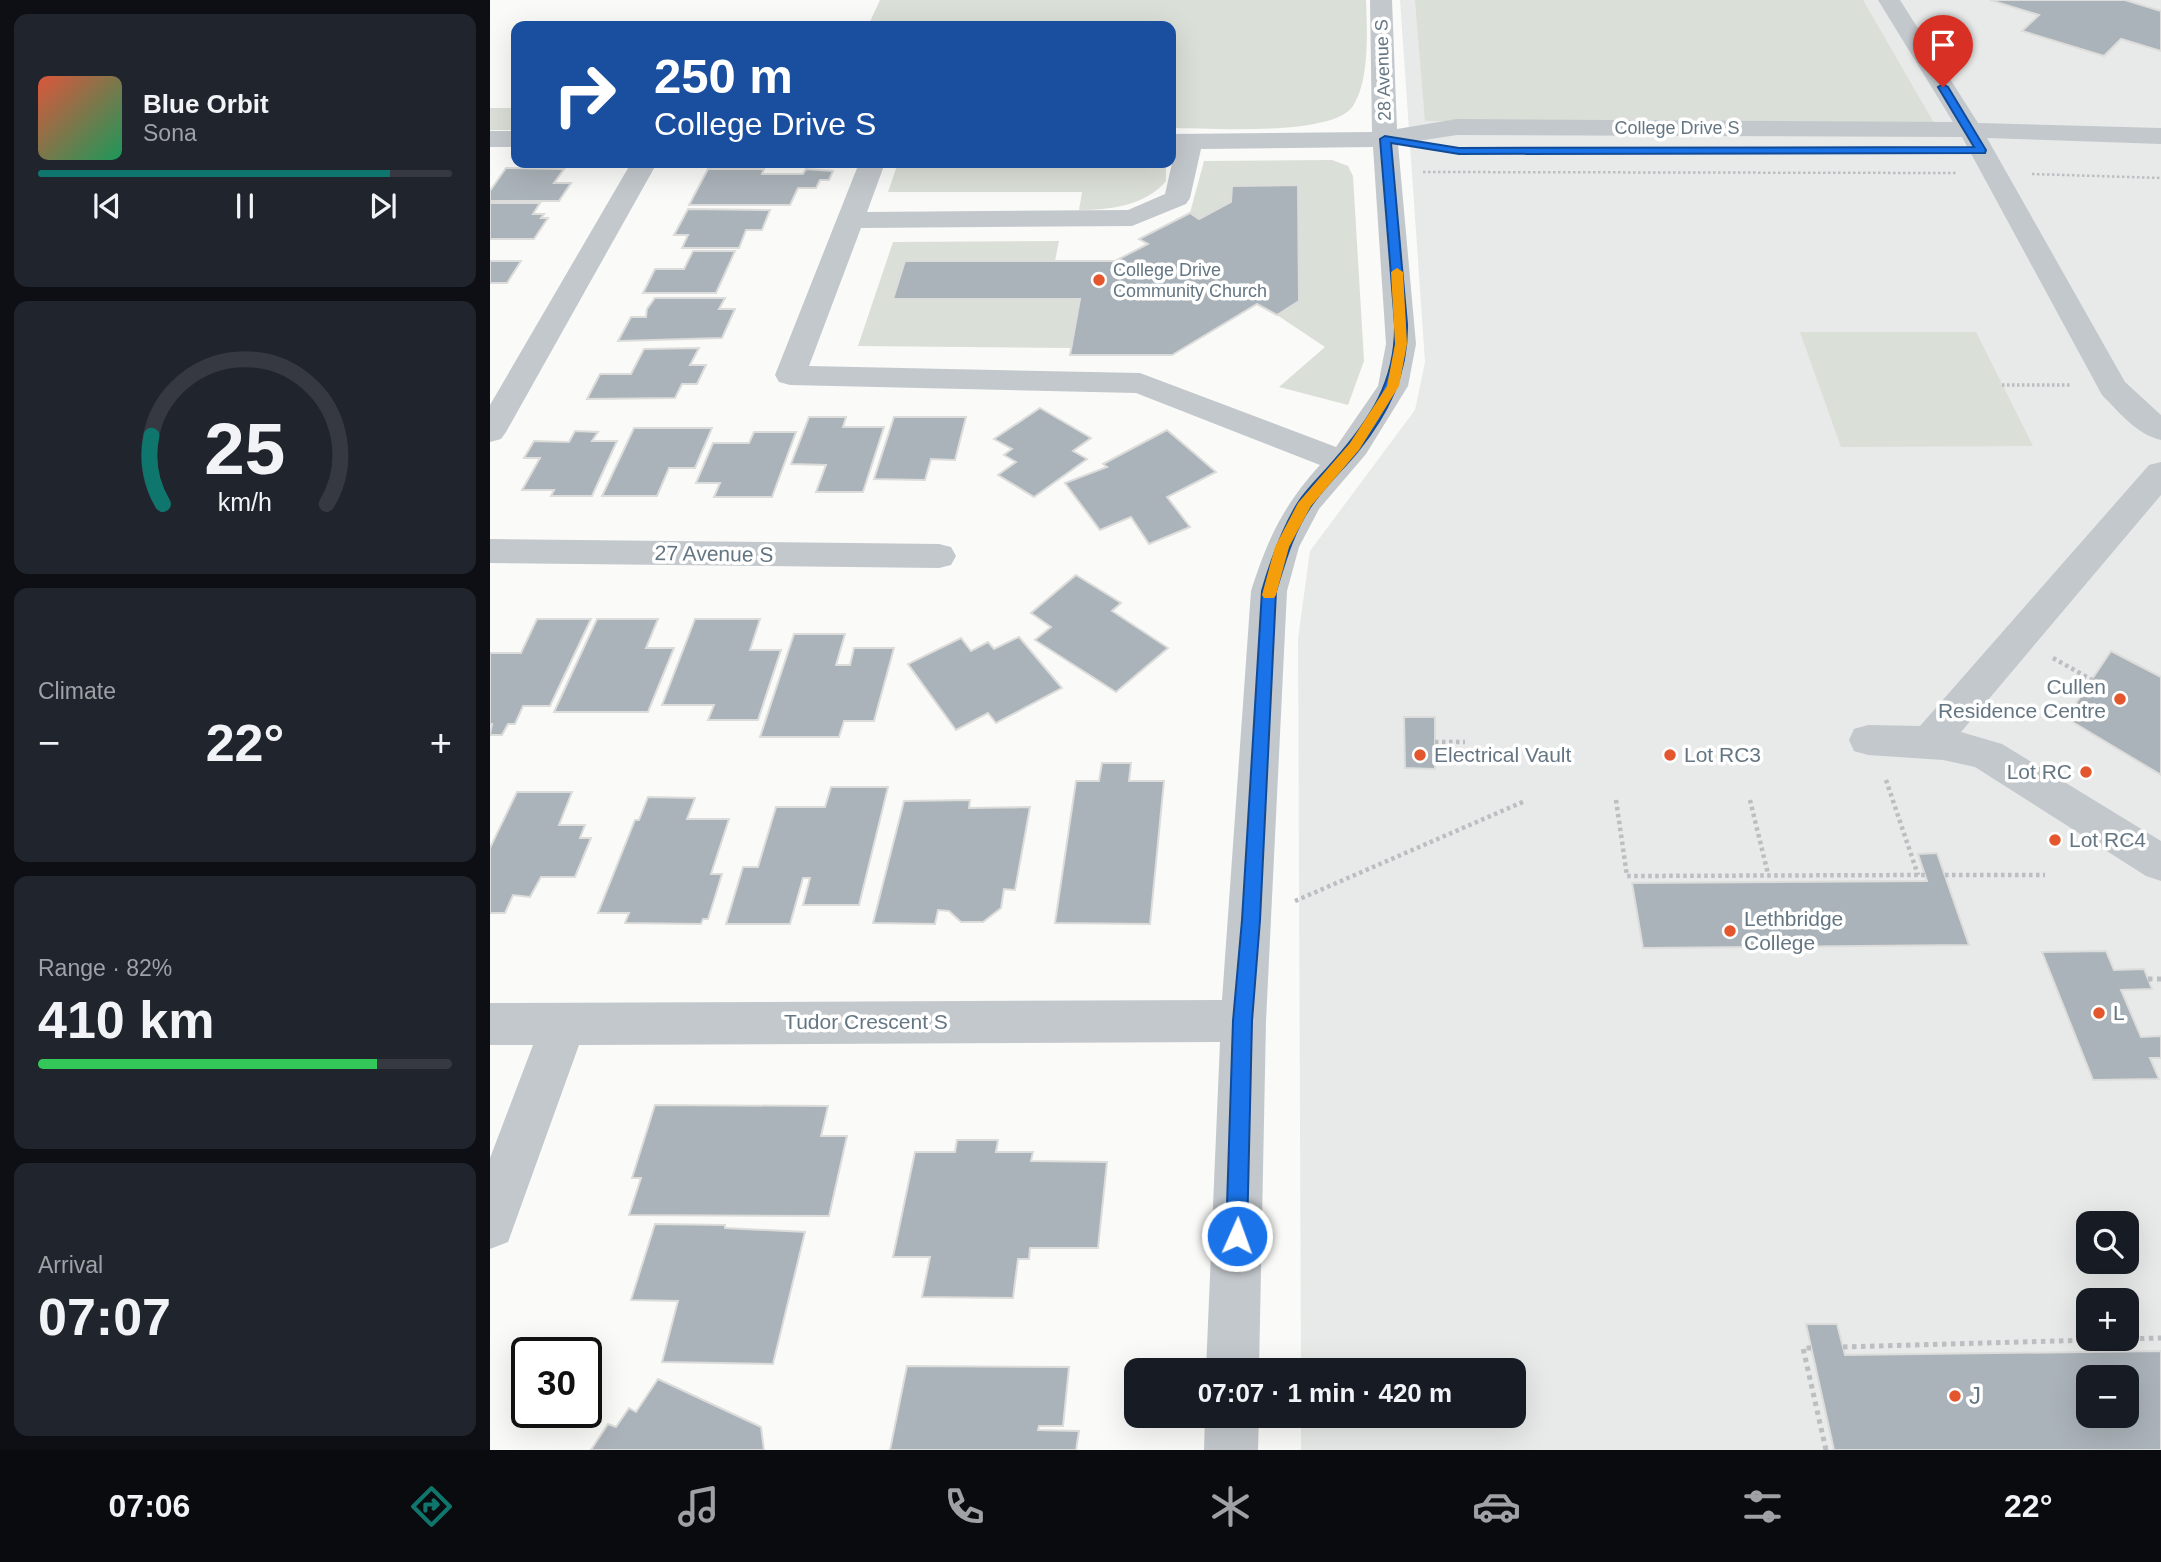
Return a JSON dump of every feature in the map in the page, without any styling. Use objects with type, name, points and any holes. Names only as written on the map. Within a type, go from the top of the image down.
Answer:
[{"type":"street","name":"28 Avenue S","points":[[1233,1358],[1242,1021],[1251,920],[1269,591],[1282,547],[1305,503],[1342,461],[1393,386],[1401,344],[1386,155],[1381,0]]},
{"type":"street","points":[[1889,0],[1981,151],[2112,385],[2144,419],[2161,430]]},
{"type":"street","name":"College Drive S","points":[[1981,151],[2161,136]]},
{"type":"street","points":[[490,139],[511,139]]},
{"type":"street","name":"College Drive S","points":[[1181,142],[1386,155],[1459,151],[1981,151],[2161,154]]},
{"type":"street","points":[[850,219],[1132,218],[1177,198],[1181,142]]},
{"type":"street","points":[[490,432],[641,168]]},
{"type":"street","points":[[870,168],[790,375],[1140,383],[1342,461]]},
{"type":"street","points":[[1930,741],[2161,473]]},
{"type":"street","name":"27 Avenue S","points":[[490,551],[939,556]]},
{"type":"street","points":[[1875,756],[1930,741],[1958,745],[1988,755],[2161,863]]},
{"type":"street","name":"Tudor Crescent S","points":[[490,1024],[1242,1021]]},
{"type":"street","points":[[490,1224],[564,1023]]},
{"type":"street","points":[[1231,1428],[1231,1450]]},
{"type":"path","points":[[1386,155],[1525,174],[1981,151],[2161,178]]},
{"type":"path","points":[[2002,385],[2112,385]]},
{"type":"path","points":[[1435,741],[1465,741]]},
{"type":"path","points":[[1616,800],[1627,876],[1921,875],[1875,756]]},
{"type":"path","points":[[1750,800],[1768,874]]},
{"type":"path","points":[[1251,920],[1525,801]]},
{"type":"path","points":[[1945,875],[2045,875]]},
{"type":"path","points":[[2148,979],[2161,979]]},
{"type":"path","points":[[1843,1347],[2161,1338]]},
{"type":"path","points":[[1811,1348],[1803,1348],[1826,1450]]},
{"type":"shaded area","points":[[880,0],[1366,0],[1367,40],[1365,69],[1358,95],[1353,106],[1341,116],[1296,127],[1176,128],[1176,21],[870,21]]},
{"type":"shaded area","name":"Lethbridge College","points":[[1400,0],[2161,0],[2161,1450],[1301,1450],[1301,1428],[1526,1428],[1526,1358],[1301,1358],[1298,638],[1310,551],[1415,410],[1425,362]]},
{"type":"shaded area","points":[[1415,0],[1863,0],[1934,123],[1425,121]]},
{"type":"shaded area","points":[[490,108],[511,108],[511,130],[490,130]]},
{"type":"shaded area","points":[[1332,160],[1348,166],[1353,176],[1364,361],[1348,405],[1279,387],[1325,347],[1277,315],[1299,301],[1298,185],[1232,186],[1231,202],[1199,219],[1190,213],[1204,161]]},
{"type":"shaded area","points":[[896,168],[1166,168],[1166,181],[1148,196],[1126,205],[1102,209],[1079,210],[1082,192],[888,192]]},
{"type":"shaded area","points":[[1059,241],[1055,261],[906,261],[893,299],[1080,299],[1072,348],[858,346],[893,242]]},
{"type":"shaded area","points":[[1800,332],[1976,332],[2033,446],[1841,447]]},
{"type":"building","points":[[1990,0],[2125,0],[2161,11],[2161,51],[2121,39],[2104,56],[2022,31],[2039,15]]},
{"type":"building","points":[[506,168],[564,169],[554,183],[571,183],[559,201],[490,201],[490,191]]},
{"type":"building","points":[[708,169],[764,169],[762,174],[803,174],[806,169],[833,171],[829,180],[820,180],[816,188],[798,188],[790,205],[689,205]]},
{"type":"building","name":"College Drive Community Church","points":[[1298,185],[1299,301],[1277,315],[1257,304],[1172,355],[1070,355],[1080,299],[893,299],[905,261],[1115,261],[1148,244],[1139,239],[1190,213],[1199,219],[1231,202],[1232,186]]},
{"type":"building","points":[[490,203],[540,203],[533,214],[544,214],[541,218],[548,218],[534,239],[490,239]]},
{"type":"building","points":[[688,209],[770,210],[762,230],[746,230],[739,248],[682,248],[688,235],[674,235]]},
{"type":"building","points":[[693,251],[735,251],[716,293],[643,293],[655,269],[684,269]]},
{"type":"building","points":[[490,261],[521,261],[507,283],[490,283]]},
{"type":"building","points":[[655,298],[725,298],[719,309],[735,309],[722,338],[618,341],[631,317],[646,317],[647,309]]},
{"type":"building","points":[[699,348],[690,365],[706,365],[697,384],[682,384],[675,398],[587,399],[600,374],[631,374],[644,349]]},
{"type":"building","points":[[1040,408],[1091,438],[1073,451],[1087,459],[1034,497],[998,475],[1016,462],[1004,455],[1012,449],[994,439]]},
{"type":"building","points":[[809,417],[846,417],[843,427],[884,427],[863,492],[816,492],[826,465],[791,464]]},
{"type":"building","points":[[894,417],[966,417],[955,460],[931,459],[925,480],[874,479]]},
{"type":"building","points":[[634,428],[712,428],[695,468],[669,468],[657,496],[602,496]]},
{"type":"building","points":[[1167,430],[1216,472],[1167,497],[1190,527],[1149,544],[1131,517],[1100,530],[1065,483],[1107,467],[1103,464]]},
{"type":"building","points":[[575,431],[598,432],[592,441],[617,441],[592,496],[551,496],[554,490],[522,490],[540,458],[524,458],[534,441],[569,442]]},
{"type":"building","points":[[754,432],[796,432],[772,497],[714,497],[720,483],[696,483],[713,443],[749,443]]},
{"type":"building","points":[[1076,575],[1121,603],[1112,611],[1168,648],[1116,692],[1035,640],[1051,627],[1031,613]]},
{"type":"building","points":[[537,619],[591,619],[550,706],[523,706],[515,724],[508,724],[502,735],[490,735],[490,653],[521,653]]},
{"type":"building","points":[[597,619],[658,619],[646,648],[674,648],[648,712],[554,712]]},
{"type":"building","points":[[695,619],[760,619],[750,650],[781,650],[758,720],[708,720],[714,705],[662,705]]},
{"type":"building","points":[[794,634],[845,634],[836,665],[850,665],[854,648],[894,648],[874,721],[844,721],[839,737],[760,737]]},
{"type":"building","points":[[1019,637],[1062,688],[996,723],[988,713],[956,730],[908,664],[961,638],[971,651],[988,642],[994,649]]},
{"type":"building","name":"Cullen Residence Centre","points":[[2111,651],[2161,677],[2161,775],[2066,718]]},
{"type":"building","name":"Electrical Vault","points":[[1404,717],[1435,717],[1435,769],[1405,768]]},
{"type":"building","points":[[1102,763],[1131,763],[1129,781],[1164,781],[1150,924],[1055,923],[1076,781],[1099,781]]},
{"type":"building","points":[[831,787],[888,787],[859,905],[803,905],[810,878],[803,878],[790,924],[726,924],[743,867],[758,867],[776,807],[825,807]]},
{"type":"building","points":[[517,792],[572,792],[559,825],[585,825],[580,838],[591,838],[575,877],[541,877],[530,897],[513,895],[505,913],[490,913],[490,848]]},
{"type":"building","points":[[648,797],[695,798],[687,819],[729,819],[711,874],[722,874],[708,919],[703,919],[701,924],[625,923],[629,913],[598,913],[635,820],[639,820]]},
{"type":"building","points":[[970,800],[969,808],[1030,807],[1015,890],[1004,889],[1001,908],[983,922],[961,922],[949,911],[938,910],[935,924],[873,923],[904,801]]},
{"type":"building","points":[[1937,853],[1969,945],[1643,948],[1632,883],[1927,881],[1918,854]]},
{"type":"building","name":"L","points":[[2106,951],[2114,970],[2144,969],[2152,989],[2121,990],[2141,1037],[2161,1036],[2161,1058],[2150,1058],[2159,1079],[2093,1080],[2042,952]]},
{"type":"building","points":[[655,1105],[828,1106],[821,1136],[847,1136],[829,1216],[629,1215],[641,1178],[632,1178]]},
{"type":"building","points":[[957,1140],[998,1140],[996,1152],[1033,1152],[1031,1161],[1107,1162],[1098,1248],[1030,1248],[1029,1259],[1018,1259],[1013,1298],[922,1297],[930,1257],[893,1257],[915,1152],[955,1152]]},
{"type":"building","points":[[655,1224],[725,1225],[725,1228],[805,1232],[773,1364],[662,1362],[678,1301],[631,1300]]},
{"type":"building","name":"J","points":[[1806,1324],[1837,1324],[1845,1355],[2161,1351],[2161,1450],[1834,1450]]},
{"type":"building","points":[[907,1366],[1069,1367],[1063,1426],[1039,1426],[1038,1430],[1079,1431],[1076,1450],[890,1450]]},
{"type":"building","points":[[658,1379],[761,1427],[764,1450],[591,1450],[608,1424],[616,1427],[629,1408],[636,1412]]},
{"type":"slow traffic","points":[[1269,595],[1282,547],[1305,503],[1354,446],[1393,386],[1401,344],[1397,272]]},
{"type":"place","name":"College Drive Community Church","points":[[1099,280]]},
{"type":"place","name":"Cullen Residence Centre","points":[[2120,699]]},
{"type":"place","name":"Electrical Vault","points":[[1420,755]]},
{"type":"place","name":"Lot RC3","points":[[1670,755]]},
{"type":"place","name":"Lot RC","points":[[2086,772]]},
{"type":"place","name":"Lot RC4","points":[[2055,840]]},
{"type":"place","name":"Lethbridge College","points":[[1730,931]]},
{"type":"place","name":"L","points":[[2099,1013]]},
{"type":"place","name":"J","points":[[1955,1396]]},
{"type":"route","points":[[1237,1236],[1242,1021],[1251,920],[1269,591],[1282,547],[1305,503],[1354,446],[1393,386],[1401,344],[1401,324],[1385,139],[1459,151],[1981,150],[1943,87]]}]
